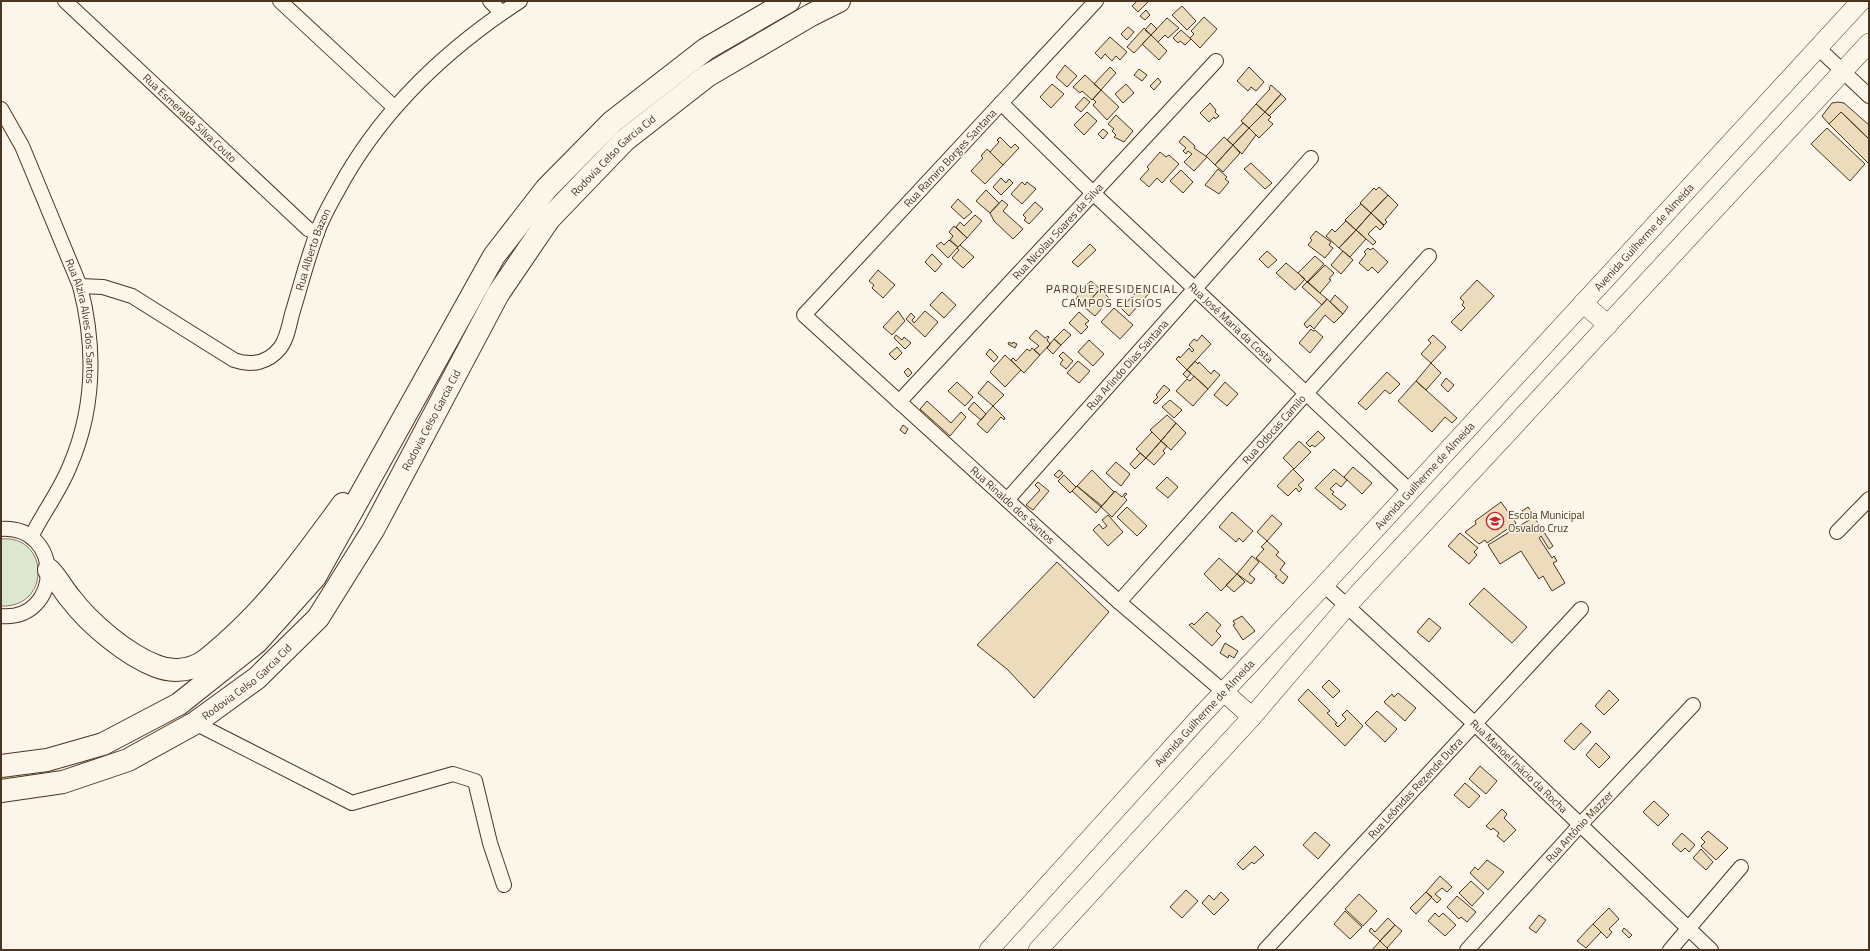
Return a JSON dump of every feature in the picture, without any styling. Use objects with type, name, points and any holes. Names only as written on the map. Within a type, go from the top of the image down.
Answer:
[{"type":"highway","name":"Rodovia Celso Garcia Cid","points":[[1,766],[47,760],[103,744],[179,704],[256,642],[315,577],[494,256],[546,189],[612,122],[706,49],[789,1]]},
{"type":"highway","name":"Rodovia Celso Garcia Cid","points":[[1,791],[63,782],[128,760],[195,723],[257,678],[318,618],[373,530],[498,294],[549,219],[625,140],[707,76],[811,15],[839,1]]},
{"type":"highway","points":[[49,570],[59,581],[70,599],[92,624],[127,650],[155,666],[165,669],[175,670],[192,667],[207,659],[239,632],[277,592],[398,429]]},
{"type":"street","name":"Rua Esmeralda Silva Couto","points":[[65,1],[308,229],[317,233]]},
{"type":"street","points":[[280,1],[394,106]]},
{"type":"street","points":[[490,1],[502,13]]},
{"type":"street","name":"Rua Alberto Bazon","points":[[80,286],[103,287],[123,292],[234,360],[249,364],[257,363],[270,357],[284,341],[317,233],[333,199],[359,154],[394,106],[442,58],[468,37],[520,1]]},
{"type":"street","name":"Rua Ramiro Borges Santana","points":[[804,315],[1096,1]]},
{"type":"street","name":"Avenida Guilherme de Almeida","points":[[989,950],[1224,692],[1861,1]]},
{"type":"street","points":[[1038,950],[1252,717],[1348,606],[1869,43]]},
{"type":"street","points":[[1817,47],[1869,96]]},
{"type":"street","name":"Rua Nicolau Soares da Silva","points":[[899,402],[1216,61]]},
{"type":"street","name":"Rua José Maria da Costa","points":[[1001,103],[1093,193],[1410,491]]},
{"type":"street","name":"Rua Alzira Alves dos Santos","points":[[1,109],[22,146],[80,286],[86,309],[92,355],[89,402],[78,447],[69,469],[31,537]]},
{"type":"street","name":"Rua Arlindo Dias Santana","points":[[1007,500],[1311,158]]},
{"type":"street","name":"Rua Odocas Camilo","points":[[1120,602],[1305,392],[1428,256]]},
{"type":"street","points":[[1583,303],[1608,325]]},
{"type":"street","name":"Rua Rinaldo dos Santos","points":[[804,315],[1120,602],[1224,692]]},
{"type":"street","points":[[1837,532],[1869,499]]},
{"type":"street","points":[[1,529],[12,529],[31,537],[44,551],[49,570],[45,590],[34,606],[17,615],[1,616]]},
{"type":"street","name":"Rua Manoel Inácio da Rocha","points":[[1324,585],[1475,724],[1711,950]]},
{"type":"street","name":"Rua Leônidas Rezende Dutra","points":[[1265,950],[1581,609]]},
{"type":"street","points":[[1224,692],[1252,717]]},
{"type":"street","name":"Rua Antônio Mazzer","points":[[1467,950],[1580,825],[1694,705]]},
{"type":"street","points":[[195,723],[352,803],[452,774],[475,781],[490,843],[504,885]]},
{"type":"street","points":[[1670,950],[1741,867]]},
{"type":"green space","points":[[1,539],[17,541],[28,548],[36,559],[38,571],[36,584],[29,596],[18,603],[1,606]]},
{"type":"building","points":[[1137,1],[1149,1],[1138,12],[1132,6]]},
{"type":"building","points":[[1182,6],[1196,21],[1187,30],[1172,15]]},
{"type":"building","points":[[1146,10],[1150,15],[1145,20],[1140,16]]},
{"type":"building","points":[[1204,17],[1217,29],[1200,48],[1190,38],[1194,34],[1191,31]]},
{"type":"building","points":[[1167,18],[1179,28],[1168,38],[1165,35],[1158,42],[1151,35]]},
{"type":"building","points":[[1151,23],[1157,29],[1151,35],[1145,30]]},
{"type":"building","points":[[1128,27],[1134,32],[1127,40],[1121,34]]},
{"type":"building","points":[[1144,28],[1151,35],[1134,53],[1127,47]]},
{"type":"building","points":[[1181,30],[1191,39],[1185,45],[1180,41],[1178,43],[1173,38]]},
{"type":"building","points":[[1151,35],[1167,51],[1159,60],[1142,44]]},
{"type":"building","points":[[1110,37],[1127,52],[1120,60],[1116,56],[1112,61],[1105,54],[1101,59],[1095,53]]},
{"type":"building","points":[[1065,65],[1077,76],[1067,87],[1056,77]]},
{"type":"building","points":[[1110,67],[1116,73],[1101,90],[1094,84]]},
{"type":"building","points":[[1249,67],[1264,82],[1256,91],[1251,87],[1248,91],[1237,81]]},
{"type":"building","points":[[1139,69],[1147,75],[1142,81],[1134,75]]},
{"type":"building","points":[[1085,75],[1101,90],[1092,100],[1082,91],[1080,93],[1073,87]]},
{"type":"building","points":[[1158,78],[1161,82],[1154,90],[1150,86]]},
{"type":"building","points":[[1052,84],[1064,94],[1051,108],[1040,97]]},
{"type":"building","points":[[1126,84],[1134,93],[1123,103],[1115,94]]},
{"type":"building","points":[[1271,85],[1281,94],[1265,112],[1256,104],[1270,89],[1269,88]]},
{"type":"building","points":[[1101,90],[1119,107],[1107,120],[1093,105],[1096,102],[1093,99]]},
{"type":"building","points":[[1281,94],[1286,99],[1269,116],[1265,112]]},
{"type":"building","points":[[1084,97],[1090,102],[1081,112],[1075,107]]},
{"type":"building","points":[[1210,103],[1219,116],[1215,119],[1214,117],[1209,122],[1200,113]]},
{"type":"building","points":[[1832,103],[1844,103],[1869,125],[1869,139],[1841,112],[1829,124],[1822,116]]},
{"type":"building","points":[[1256,104],[1265,112],[1249,128],[1241,121]]},
{"type":"building","points":[[1087,112],[1097,121],[1084,135],[1074,125]]},
{"type":"building","points":[[1265,112],[1271,117],[1268,120],[1273,124],[1259,138],[1249,128]]},
{"type":"building","points":[[1841,112],[1869,139],[1869,164],[1829,124]]},
{"type":"building","points":[[1116,115],[1133,131],[1124,142],[1114,137],[1116,135],[1112,131],[1114,129],[1108,124]]},
{"type":"building","points":[[1243,123],[1249,128],[1233,145],[1227,140]]},
{"type":"building","points":[[1249,128],[1256,135],[1242,154],[1233,145]]},
{"type":"building","points":[[1827,128],[1865,164],[1850,181],[1811,144]]},
{"type":"building","points":[[1103,129],[1108,133],[1103,139],[1098,134]]},
{"type":"building","points":[[1184,136],[1195,146],[1194,148],[1207,157],[1194,171],[1184,162],[1192,154],[1188,151],[1186,154],[1183,151],[1186,148],[1179,142]]},
{"type":"building","points":[[1000,137],[1011,148],[1015,144],[1019,148],[1003,165],[990,152],[999,142],[997,140]]},
{"type":"building","points":[[1224,137],[1233,145],[1215,165],[1206,156]]},
{"type":"building","points":[[1233,145],[1240,153],[1223,172],[1215,165]]},
{"type":"building","points":[[987,149],[1003,165],[985,184],[971,171],[983,158],[981,156]]},
{"type":"building","points":[[1160,152],[1166,157],[1169,155],[1179,164],[1162,183],[1157,178],[1149,187],[1140,179],[1149,169],[1147,167]]},
{"type":"building","points":[[1251,163],[1272,183],[1265,189],[1244,169]]},
{"type":"building","points":[[1218,169],[1227,177],[1225,179],[1229,182],[1219,194],[1205,185]]},
{"type":"building","points":[[1181,170],[1193,182],[1183,193],[1170,181]]},
{"type":"building","points":[[1001,178],[1006,183],[1009,179],[1013,183],[1001,195],[993,187]]},
{"type":"building","points":[[1022,182],[1025,185],[1027,182],[1036,189],[1022,204],[1011,194]]},
{"type":"building","points":[[1379,187],[1388,195],[1371,213],[1360,203],[1374,188],[1376,190]]},
{"type":"building","points":[[986,190],[999,203],[990,213],[976,201]]},
{"type":"building","points":[[1388,195],[1398,205],[1385,220],[1387,222],[1384,225],[1371,213]]},
{"type":"building","points":[[958,199],[972,212],[964,219],[951,207]]},
{"type":"building","points":[[1002,200],[1008,205],[1003,211],[1023,229],[1013,239],[994,221],[990,213]]},
{"type":"building","points":[[1035,202],[1043,209],[1029,224],[1024,220],[1026,218],[1023,215]]},
{"type":"building","points":[[1361,204],[1371,213],[1356,230],[1345,220]]},
{"type":"building","points":[[1371,213],[1384,226],[1380,230],[1376,226],[1368,234],[1376,242],[1373,245],[1356,230]]},
{"type":"building","points":[[975,215],[982,221],[967,238],[956,227],[960,222],[964,226]]},
{"type":"building","points":[[1346,221],[1356,230],[1339,248],[1326,236],[1332,229],[1335,232]]},
{"type":"building","points":[[954,226],[967,238],[958,247],[950,240],[953,236],[949,232]]},
{"type":"building","points":[[1356,230],[1366,239],[1350,257],[1339,248]]},
{"type":"building","points":[[1316,231],[1331,242],[1329,245],[1333,248],[1325,258],[1308,245],[1312,240],[1310,238]]},
{"type":"building","points":[[949,240],[958,247],[948,258],[936,246],[941,242],[944,245]]},
{"type":"building","points":[[1090,244],[1096,250],[1078,267],[1072,262]]},
{"type":"building","points":[[960,245],[974,257],[963,268],[952,258],[959,250],[957,248]]},
{"type":"building","points":[[1368,248],[1370,250],[1373,248],[1388,262],[1378,273],[1372,267],[1368,271],[1359,263],[1366,254],[1364,252]]},
{"type":"building","points":[[1267,251],[1277,260],[1268,268],[1259,259]]},
{"type":"building","points":[[1343,251],[1353,260],[1341,274],[1331,265]]},
{"type":"building","points":[[932,254],[942,264],[935,272],[925,262]]},
{"type":"building","points":[[1315,256],[1324,264],[1307,282],[1298,273]]},
{"type":"building","points":[[1286,263],[1305,279],[1295,290],[1276,273]]},
{"type":"building","points":[[1325,265],[1334,273],[1329,279],[1331,280],[1320,293],[1308,282]]},
{"type":"building","points":[[878,270],[895,285],[883,298],[872,288],[874,285],[869,281]]},
{"type":"building","points":[[1477,280],[1494,296],[1461,331],[1451,322],[1465,308],[1462,305],[1464,302],[1460,298]]},
{"type":"building","points":[[1091,281],[1100,289],[1084,307],[1076,299],[1078,296],[1076,294],[1079,291],[1077,290],[1080,287],[1082,289]]},
{"type":"building","points":[[1307,282],[1327,299],[1322,305],[1302,287]]},
{"type":"building","points":[[1144,284],[1151,291],[1129,316],[1121,308]]},
{"type":"building","points":[[1100,289],[1110,299],[1095,316],[1084,307]]},
{"type":"building","points":[[942,292],[956,305],[944,318],[930,305]]},
{"type":"building","points":[[1335,295],[1348,307],[1343,314],[1330,302]]},
{"type":"building","points":[[1327,299],[1343,314],[1334,323],[1325,315],[1314,329],[1310,325],[1307,328],[1304,324]]},
{"type":"building","points":[[1114,308],[1133,325],[1120,339],[1101,322]]},
{"type":"building","points":[[898,311],[905,321],[892,335],[883,327]]},
{"type":"building","points":[[925,311],[938,322],[925,337],[906,319],[911,313],[915,317],[912,320],[914,323]]},
{"type":"building","points":[[1079,312],[1089,321],[1085,324],[1088,327],[1081,334],[1069,323]]},
{"type":"building","points":[[1064,329],[1071,335],[1061,345],[1054,339]]},
{"type":"building","points":[[1311,329],[1313,331],[1315,330],[1323,337],[1310,353],[1299,343]]},
{"type":"building","points":[[1036,330],[1045,338],[1048,336],[1049,337],[1047,340],[1050,344],[1040,355],[1034,350],[1039,346],[1029,338]]},
{"type":"building","points":[[896,335],[902,340],[904,337],[911,343],[905,349],[894,338]]},
{"type":"building","points":[[1202,335],[1211,344],[1187,370],[1176,359],[1179,356],[1180,358],[1189,348],[1192,352],[1194,350],[1189,345],[1194,339],[1197,341]]},
{"type":"building","points":[[1433,335],[1446,347],[1431,363],[1421,354],[1431,343],[1428,340]]},
{"type":"building","points":[[1054,339],[1061,345],[1053,354],[1047,348]]},
{"type":"building","points":[[1089,340],[1104,354],[1093,366],[1078,352]]},
{"type":"building","points":[[1009,342],[1012,344],[1013,342],[1017,344],[1015,348],[1008,344]]},
{"type":"building","points":[[897,347],[902,353],[895,360],[889,354]]},
{"type":"building","points":[[1032,348],[1040,355],[1024,373],[1011,360],[1013,358],[1016,361],[1027,349],[1030,351]]},
{"type":"building","points":[[990,349],[998,357],[994,362],[986,354]]},
{"type":"building","points":[[1063,352],[1073,361],[1066,369],[1060,364],[1063,360],[1059,356]]},
{"type":"building","points":[[1005,355],[1021,370],[1005,387],[990,372]]},
{"type":"building","points":[[1078,361],[1090,371],[1079,383],[1067,373]]},
{"type":"building","points":[[1195,361],[1198,364],[1199,362],[1211,374],[1214,370],[1220,375],[1208,389],[1187,370]]},
{"type":"building","points":[[1431,363],[1441,373],[1426,390],[1416,381]]},
{"type":"building","points":[[908,368],[912,373],[908,377],[904,372]]},
{"type":"building","points":[[1187,370],[1191,373],[1187,378],[1183,374]]},
{"type":"building","points":[[1387,372],[1400,384],[1390,394],[1385,390],[1366,410],[1358,403]]},
{"type":"building","points":[[1194,376],[1208,389],[1193,406],[1176,391],[1187,379],[1190,381]]},
{"type":"building","points":[[1446,378],[1454,385],[1448,392],[1441,385]]},
{"type":"building","points":[[988,381],[1004,395],[993,406],[978,393]]},
{"type":"building","points":[[1416,381],[1457,418],[1452,423],[1445,417],[1432,432],[1398,401]]},
{"type":"building","points":[[957,382],[973,397],[965,406],[948,391]]},
{"type":"building","points":[[1225,382],[1238,394],[1227,406],[1214,395]]},
{"type":"building","points":[[1164,385],[1170,390],[1156,404],[1153,402],[1158,397],[1156,395]]},
{"type":"building","points":[[1170,400],[1182,410],[1174,418],[1162,407]]},
{"type":"building","points":[[927,401],[951,423],[961,412],[966,417],[950,436],[920,409]]},
{"type":"building","points":[[974,402],[986,414],[981,420],[968,409]]},
{"type":"building","points":[[993,406],[1005,418],[1004,420],[1001,417],[987,433],[977,424]]},
{"type":"building","points":[[1167,415],[1176,423],[1161,441],[1150,430]]},
{"type":"building","points":[[1176,423],[1186,433],[1171,450],[1161,441]]},
{"type":"building","points":[[903,425],[908,429],[905,434],[900,430]]},
{"type":"building","points":[[1318,431],[1325,438],[1315,447],[1312,445],[1310,447],[1306,443]]},
{"type":"building","points":[[1152,432],[1161,441],[1146,458],[1136,449]]},
{"type":"building","points":[[1161,441],[1167,446],[1163,451],[1165,453],[1154,465],[1146,458]]},
{"type":"building","points":[[1299,441],[1311,452],[1294,469],[1283,458]]},
{"type":"building","points":[[1140,453],[1146,458],[1135,469],[1130,464]]},
{"type":"building","points":[[1116,462],[1130,474],[1121,486],[1106,473]]},
{"type":"building","points":[[1353,467],[1372,483],[1362,494],[1344,477]]},
{"type":"building","points":[[1293,469],[1304,480],[1298,485],[1302,489],[1299,492],[1296,488],[1288,496],[1277,486]]},
{"type":"building","points":[[1334,469],[1347,480],[1341,487],[1336,483],[1330,489],[1334,492],[1332,494],[1346,505],[1341,510],[1315,488]]},
{"type":"building","points":[[1059,470],[1063,473],[1058,478],[1054,475]]},
{"type":"building","points":[[1092,470],[1114,492],[1102,506],[1077,486]]},
{"type":"building","points":[[1064,475],[1076,487],[1070,493],[1058,481]]},
{"type":"building","points":[[1167,477],[1178,487],[1168,498],[1156,488]]},
{"type":"building","points":[[1038,482],[1049,491],[1033,510],[1026,505],[1040,490],[1035,485]]},
{"type":"building","points":[[1077,486],[1101,507],[1096,513],[1072,491]]},
{"type":"building","points":[[1115,491],[1122,497],[1125,493],[1127,494],[1124,497],[1127,500],[1112,517],[1101,507]]},
{"type":"building","points":[[1501,502],[1516,523],[1487,543],[1485,540],[1479,544],[1465,532],[1476,524],[1475,521]]},
{"type":"building","points":[[1127,507],[1147,526],[1137,536],[1117,517]]},
{"type":"building","points":[[1528,507],[1531,511],[1525,515],[1522,511]]},
{"type":"building","points":[[1232,512],[1253,531],[1243,542],[1239,538],[1236,542],[1219,527]]},
{"type":"building","points":[[1108,515],[1123,532],[1108,546],[1093,530],[1099,524],[1103,529],[1107,526],[1102,520]]},
{"type":"building","points":[[1272,515],[1282,524],[1267,541],[1257,532]]},
{"type":"building","points":[[1534,517],[1553,546],[1549,549],[1541,536],[1539,538],[1552,558],[1554,556],[1557,561],[1553,563],[1565,583],[1552,591],[1543,576],[1539,579],[1521,551],[1500,564],[1488,545]]},
{"type":"building","points":[[1460,533],[1478,548],[1474,552],[1477,555],[1469,564],[1448,546]]},
{"type":"building","points":[[1267,541],[1279,552],[1276,555],[1285,563],[1280,570],[1288,577],[1283,584],[1275,577],[1277,576],[1256,558],[1264,549],[1261,547]]},
{"type":"building","points":[[1252,556],[1259,562],[1249,574],[1255,579],[1251,584],[1237,574]]},
{"type":"building","points":[[1219,558],[1237,574],[1221,591],[1204,574]]},
{"type":"building","points":[[1057,562],[1109,612],[1034,698],[1008,670],[977,645]]},
{"type":"building","points":[[1237,574],[1245,582],[1234,592],[1226,585]]},
{"type":"building","points":[[1484,588],[1527,627],[1512,643],[1469,604]]},
{"type":"building","points":[[1207,612],[1221,625],[1216,631],[1221,636],[1212,646],[1189,625],[1192,623],[1194,625]]},
{"type":"building","points":[[1242,616],[1255,631],[1243,640],[1233,625],[1235,624],[1233,621]]},
{"type":"building","points":[[1429,618],[1441,628],[1429,642],[1417,632]]},
{"type":"building","points":[[1225,643],[1238,651],[1234,658],[1229,655],[1228,658],[1220,653]]},
{"type":"building","points":[[1329,680],[1340,691],[1333,698],[1322,687]]},
{"type":"building","points":[[1308,689],[1330,711],[1327,713],[1337,723],[1335,724],[1338,727],[1346,719],[1342,715],[1347,710],[1363,726],[1345,746],[1298,700]]},
{"type":"building","points":[[1609,690],[1619,700],[1604,715],[1595,706]]},
{"type":"building","points":[[1398,693],[1416,708],[1405,721],[1384,702],[1392,694],[1394,697]]},
{"type":"building","points":[[1377,711],[1397,729],[1385,742],[1365,723]]},
{"type":"building","points":[[1581,723],[1591,732],[1574,750],[1564,741]]},
{"type":"building","points":[[1596,743],[1610,757],[1599,768],[1586,755]]},
{"type":"building","points":[[1480,766],[1497,781],[1486,794],[1469,779]]},
{"type":"building","points":[[1465,783],[1480,796],[1469,808],[1454,795]]},
{"type":"building","points":[[1654,801],[1669,815],[1658,826],[1643,812]]},
{"type":"building","points":[[1502,809],[1507,814],[1504,818],[1516,830],[1504,842],[1497,836],[1499,833],[1493,828],[1491,830],[1486,826]]},
{"type":"building","points":[[1708,831],[1728,848],[1716,860],[1701,846],[1705,842],[1701,838]]},
{"type":"building","points":[[1315,832],[1330,845],[1318,859],[1303,845]]},
{"type":"building","points":[[1682,833],[1695,845],[1689,852],[1685,848],[1681,852],[1672,844]]},
{"type":"building","points":[[1255,846],[1264,855],[1254,864],[1252,862],[1243,870],[1237,864]]},
{"type":"building","points":[[1701,849],[1713,862],[1706,870],[1693,858]]},
{"type":"building","points":[[1487,860],[1504,872],[1488,890],[1470,873],[1475,867],[1478,870]]},
{"type":"building","points":[[1440,876],[1452,887],[1447,892],[1442,888],[1435,894],[1441,899],[1437,903],[1426,892]]},
{"type":"building","points":[[1471,881],[1484,893],[1472,906],[1459,893]]},
{"type":"building","points":[[1186,890],[1198,901],[1182,918],[1170,907]]},
{"type":"building","points":[[1221,892],[1229,900],[1214,915],[1202,903],[1209,895],[1214,900]]},
{"type":"building","points":[[1426,892],[1432,897],[1416,914],[1410,908]]},
{"type":"building","points":[[1359,894],[1377,911],[1363,926],[1345,909]]},
{"type":"building","points":[[1457,896],[1476,912],[1467,922],[1461,917],[1459,919],[1447,907]]},
{"type":"building","points":[[1609,908],[1619,919],[1609,929],[1612,932],[1607,938],[1593,924]]},
{"type":"building","points":[[1345,911],[1362,927],[1350,939],[1334,924]]},
{"type":"building","points":[[1435,913],[1439,917],[1443,913],[1456,925],[1445,936],[1428,921]]},
{"type":"building","points":[[1539,915],[1546,920],[1536,933],[1529,928]]},
{"type":"building","points":[[1388,918],[1395,925],[1380,941],[1369,931],[1371,928],[1375,932]]},
{"type":"building","points":[[1593,924],[1601,932],[1586,948],[1577,941]]},
{"type":"building","points":[[1395,925],[1402,931],[1387,948],[1380,941]]},
{"type":"building","points":[[1624,928],[1632,935],[1629,938],[1622,931]]},
{"type":"building","points":[[1380,941],[1389,950],[1372,950]]},
{"type":"place","name":"Escola Municipal Osvaldo Cruz","points":[[1495,521]]},
{"type":"district","name":"PARQUE RESIDENCIAL CAMPOS ELÍSIOS","points":[[1112,295]]}]
